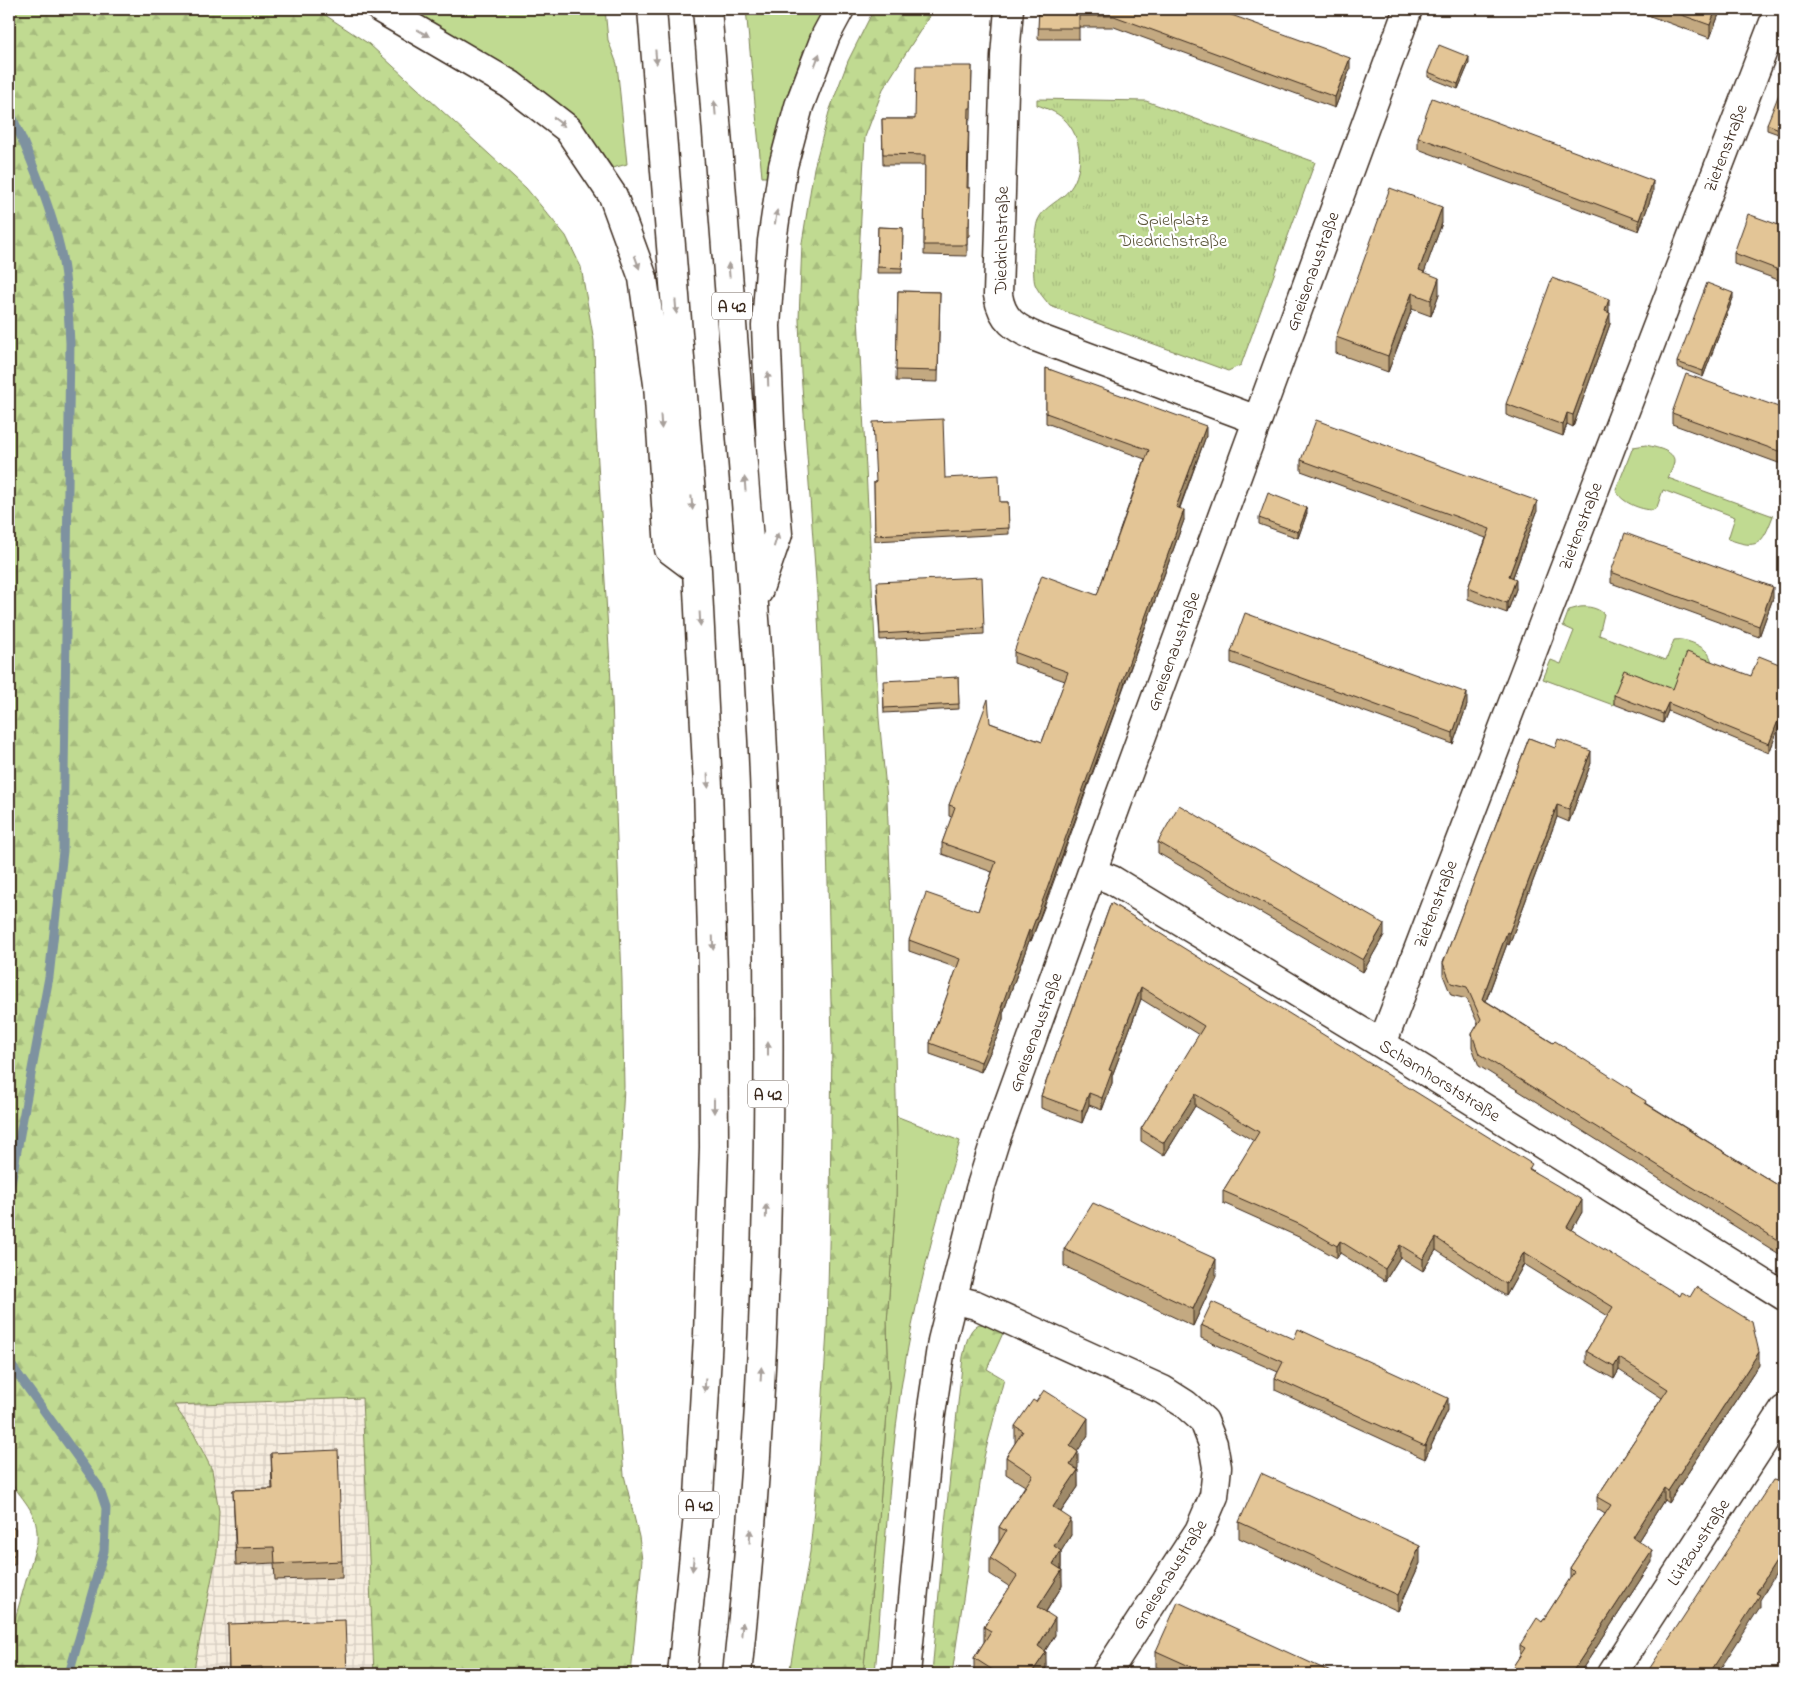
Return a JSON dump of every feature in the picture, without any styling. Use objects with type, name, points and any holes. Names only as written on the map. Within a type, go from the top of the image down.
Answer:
[{"type":"main road","points":[[381,9],[511,85],[568,129],[613,196],[643,278],[658,384],[669,549],[697,570]]},
{"type":"main road","name":"A 42","points":[[652,9],[697,570],[709,825],[713,972],[714,1147],[708,1336],[698,1515],[682,1674]]},
{"type":"main road","name":"A 42","points":[[706,9],[730,274],[754,603],[765,800],[768,1122],[764,1301],[747,1584],[737,1674]]},
{"type":"main road","points":[[754,603],[778,534],[771,446],[766,326],[772,241],[783,166],[799,106],[826,35],[840,9]]},
{"type":"main road","name":"Diedrichstraße","points":[[1009,9],[1005,66],[998,294],[1000,306],[1006,317],[1022,331],[1038,338],[1257,420]]},
{"type":"main road","name":"Gneisenaustraße","points":[[906,1674],[930,1421],[942,1341],[980,1189],[992,1150],[1092,872],[1408,9]]},
{"type":"main road","name":"Zietenstraße","points":[[1382,1044],[1779,9]]},
{"type":"main road","name":"Scharnhorststraße","points":[[1092,872],[1112,880],[1382,1044],[1784,1296]]},
{"type":"main road","name":"Gneisenaustraße","points":[[953,1299],[976,1305],[1163,1390],[1185,1404],[1204,1421],[1213,1444],[1217,1467],[1214,1496],[1199,1531],[1106,1674]]},
{"type":"main road","name":"Lützowstraße","points":[[1612,1674],[1784,1410]]},
{"type":"shaded area","points":[[362,1398],[374,1674],[193,1674],[217,1552],[212,1470],[194,1434],[174,1405]]},
{"type":"green space","points":[[9,9],[316,9],[369,44],[526,188],[566,236],[581,267],[594,341],[596,429],[612,699],[624,1087],[616,1233],[616,1380],[624,1475],[639,1537],[642,1560],[631,1674],[374,1674],[362,1398],[174,1405],[194,1434],[212,1470],[219,1511],[217,1552],[193,1674],[9,1674],[9,1640],[37,1542],[37,1532],[36,1523],[30,1509],[9,1480]]},
{"type":"green space","points":[[398,9],[605,9],[608,40],[617,64],[627,164],[613,168],[592,140]]},
{"type":"green space","points":[[746,9],[823,9],[804,50],[789,90],[766,177],[762,177]]},
{"type":"green space","points":[[874,9],[934,9],[883,89],[865,137],[857,297],[879,718],[887,799],[892,916],[897,1141],[896,1201],[887,1322],[889,1386],[878,1532],[863,1674],[789,1674],[810,1552],[819,1457],[827,1331],[832,1043],[825,764],[817,595],[799,319],[802,243],[814,168],[829,112],[848,61]]},
{"type":"green space","name":"Spielplatz Diedrichstraße","points":[[1037,99],[1146,101],[1315,162],[1241,365],[1228,371],[1050,306],[1036,287],[1034,280],[1035,232],[1038,220],[1044,211],[1062,197],[1075,181],[1078,172],[1079,153],[1075,134],[1070,126],[1058,114],[1037,105]]},
{"type":"green space","points":[[1646,445],[1668,452],[1673,458],[1673,465],[1668,478],[1773,516],[1762,539],[1753,544],[1746,544],[1728,539],[1735,517],[1663,490],[1657,507],[1653,510],[1643,509],[1626,502],[1616,490],[1633,447]]},
{"type":"green space","points":[[1580,607],[1593,608],[1604,614],[1599,635],[1666,660],[1674,640],[1687,641],[1705,650],[1713,664],[1673,697],[1624,679],[1613,705],[1543,679],[1551,660],[1561,664],[1574,631],[1563,626],[1569,610]]},
{"type":"green space","points":[[896,1116],[960,1141],[926,1263],[906,1357],[893,1459],[875,1674],[863,1674],[878,1532],[889,1386],[887,1322],[896,1201]]},
{"type":"green space","points":[[979,1324],[986,1325],[1003,1333],[987,1369],[1004,1379],[984,1457],[952,1674],[932,1674],[945,1523],[963,1357],[969,1334]]},
{"type":"building","points":[[1039,9],[1215,9],[1350,58],[1335,97],[1114,16],[1079,16],[1079,28],[1038,28]]},
{"type":"building","points":[[1665,9],[1716,9],[1710,25]]},
{"type":"building","points":[[1439,45],[1469,57],[1458,84],[1428,72]]},
{"type":"building","points":[[916,66],[972,66],[971,108],[969,108],[967,188],[970,188],[967,245],[924,245],[925,155],[883,154],[882,119],[915,119]]},
{"type":"building","points":[[1779,94],[1784,96],[1784,131],[1767,124]]},
{"type":"building","points":[[1432,98],[1653,181],[1639,220],[1418,137]]},
{"type":"building","points":[[1390,188],[1442,207],[1419,270],[1439,278],[1431,300],[1412,293],[1388,356],[1336,337]]},
{"type":"building","points":[[1748,214],[1784,227],[1784,272],[1734,253]]},
{"type":"building","points":[[878,227],[903,228],[902,268],[877,267]]},
{"type":"building","points":[[1552,278],[1609,299],[1605,311],[1610,313],[1573,415],[1567,413],[1563,425],[1506,404]]},
{"type":"building","points":[[1707,283],[1733,293],[1703,371],[1677,362]]},
{"type":"building","points":[[898,291],[940,292],[938,371],[896,370]]},
{"type":"building","points":[[1046,368],[1206,426],[1176,507],[1184,510],[1047,889],[1031,931],[1029,930],[1001,1008],[1003,1008],[997,1026],[981,1062],[930,1043],[960,959],[909,940],[926,893],[978,911],[996,862],[942,843],[955,807],[949,805],[988,699],[990,723],[1042,742],[1068,672],[1014,652],[1025,621],[1042,575],[1097,595],[1149,450],[1046,413]]},
{"type":"building","points":[[1686,374],[1784,409],[1784,453],[1672,413]]},
{"type":"building","points":[[943,419],[945,478],[999,475],[1000,502],[1008,502],[1009,528],[875,535],[874,482],[876,482],[873,422]]},
{"type":"building","points":[[1316,420],[1537,501],[1509,576],[1516,579],[1507,603],[1468,588],[1490,529],[1301,460]]},
{"type":"building","points":[[1268,493],[1307,508],[1298,532],[1259,518]]},
{"type":"building","points":[[1625,533],[1773,587],[1759,626],[1611,572]]},
{"type":"building","points":[[982,577],[984,628],[880,634],[877,582]]},
{"type":"building","points":[[1245,613],[1467,693],[1453,733],[1231,652]]},
{"type":"building","points":[[1687,652],[1751,676],[1759,656],[1784,666],[1784,705],[1769,744],[1668,703],[1663,714],[1614,695],[1624,670],[1673,689]]},
{"type":"building","points":[[958,677],[959,704],[884,708],[883,681]]},
{"type":"building","points":[[1529,738],[1555,748],[1558,739],[1591,751],[1569,809],[1557,805],[1482,999],[1553,1043],[1555,1041],[1632,1090],[1631,1092],[1646,1101],[1645,1103],[1784,1189],[1784,1244],[1479,1054],[1472,1034],[1481,1019],[1467,987],[1451,983],[1443,963]]},
{"type":"building","points":[[1179,805],[1384,924],[1363,960],[1158,842]]},
{"type":"building","points":[[1111,903],[1532,1164],[1529,1169],[1582,1200],[1567,1227],[1680,1296],[1682,1292],[1690,1297],[1696,1287],[1752,1322],[1759,1352],[1668,1491],[1664,1488],[1633,1537],[1652,1550],[1571,1674],[1508,1674],[1525,1648],[1520,1645],[1537,1618],[1542,1622],[1574,1572],[1570,1568],[1611,1505],[1597,1497],[1668,1389],[1619,1358],[1614,1367],[1586,1351],[1613,1307],[1524,1252],[1506,1284],[1436,1238],[1423,1259],[1400,1245],[1385,1269],[1340,1241],[1337,1246],[1301,1225],[1223,1191],[1259,1132],[1195,1094],[1164,1143],[1141,1129],[1204,1026],[1141,987],[1109,1070],[1112,1071],[1102,1098],[1089,1093],[1082,1111],[1041,1096]]},
{"type":"building","points":[[1093,1203],[1216,1259],[1193,1309],[1064,1249]]},
{"type":"building","points":[[1212,1302],[1294,1339],[1298,1329],[1448,1398],[1425,1446],[1275,1378],[1283,1362],[1201,1325]]},
{"type":"building","points":[[1044,1390],[1088,1418],[1070,1446],[1078,1452],[1070,1465],[1078,1470],[1053,1507],[1071,1519],[1054,1546],[1061,1551],[1053,1564],[1062,1570],[1038,1607],[1055,1618],[1038,1646],[1046,1652],[1031,1674],[999,1674],[974,1658],[991,1631],[984,1627],[1017,1576],[990,1558],[1006,1531],[999,1527],[1033,1475],[1006,1457],[1023,1431],[1015,1426],[1033,1400],[1036,1402]]},
{"type":"building","points":[[338,1450],[342,1561],[275,1564],[274,1547],[236,1548],[233,1490],[273,1489],[271,1453]]},
{"type":"building","points":[[1261,1473],[1420,1546],[1398,1595],[1239,1522]]},
{"type":"building","points":[[1773,1480],[1784,1482],[1784,1549],[1756,1593],[1760,1595],[1709,1674],[1646,1674]]},
{"type":"building","points":[[9,1528],[15,1528],[15,1555],[9,1555]]},
{"type":"building","points":[[1178,1602],[1335,1674],[1207,1674],[1156,1651]]},
{"type":"building","points":[[345,1620],[347,1674],[262,1674],[262,1667],[229,1669],[228,1624]]},
{"type":"waterway","points":[[9,110],[36,172],[57,236],[65,276],[70,343],[63,851],[49,977],[9,1194]]},
{"type":"waterway","points":[[9,1362],[99,1487],[106,1508],[104,1551],[69,1674]]}]
